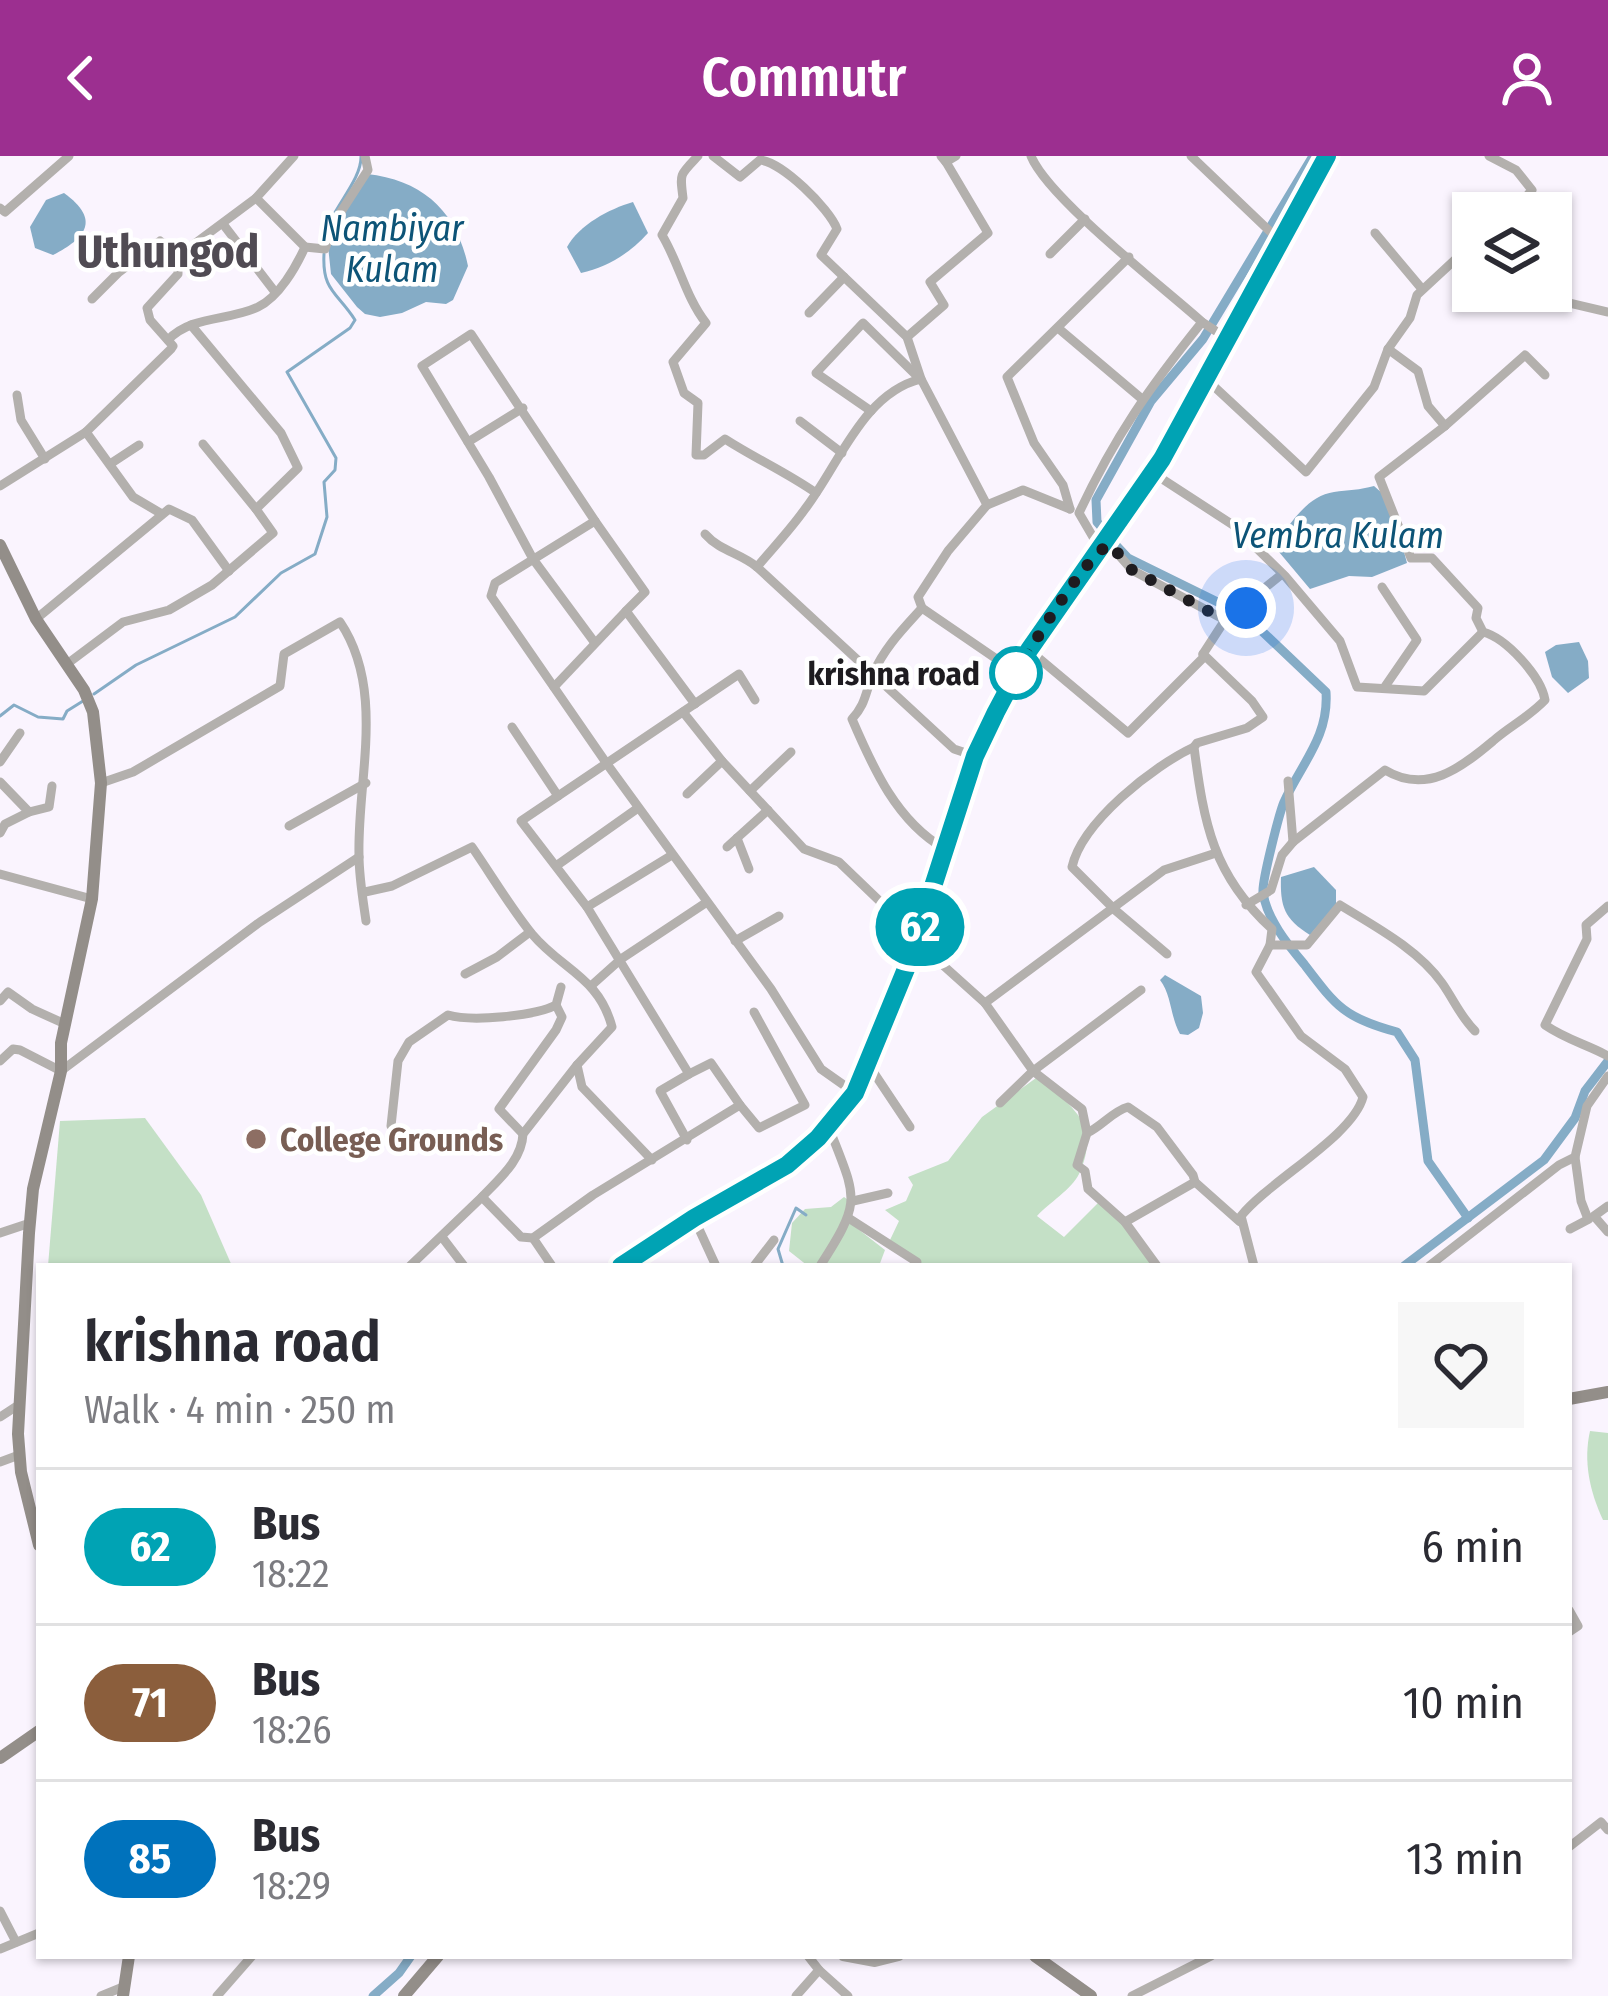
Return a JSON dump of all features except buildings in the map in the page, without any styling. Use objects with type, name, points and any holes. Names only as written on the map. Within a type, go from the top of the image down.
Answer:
[{"type":"main road","points":[[626,1263],[787,1165],[855,1093],[918,933],[975,756],[1016,673],[1153,473],[1327,156]]},
{"type":"main road","points":[[0,545],[36,619],[84,689],[93,712],[100,783],[92,899],[30,1223],[19,1455],[36,1532]]},
{"type":"main road","points":[[1572,1398],[1608,1392]]},
{"type":"main road","points":[[0,1758],[36,1733]]},
{"type":"main road","points":[[123,1991],[128,1959]]},
{"type":"main road","points":[[404,1996],[435,1959]]},
{"type":"main road","points":[[1038,1959],[1072,1991],[1090,1996]]},
{"type":"street","points":[[0,208],[5,212],[69,156]]},
{"type":"street","points":[[178,256],[256,198],[294,156]]},
{"type":"street","points":[[256,198],[305,247],[325,249],[335,221],[368,170],[365,156]]},
{"type":"street","points":[[698,156],[680,176],[683,198],[662,235],[682,271],[693,307],[706,322],[673,362],[684,393],[698,403],[696,455],[704,455],[725,439],[816,493]]},
{"type":"street","points":[[713,156],[740,177],[760,160],[772,161],[823,206],[837,229],[821,254],[907,337],[921,380],[986,505]]},
{"type":"street","points":[[1031,156],[1037,169],[1085,218],[1228,339]]},
{"type":"street","points":[[1191,156],[1281,242]]},
{"type":"street","points":[[1489,156],[1516,170],[1530,192]]},
{"type":"street","points":[[907,337],[944,305],[930,282],[988,233],[947,158]]},
{"type":"street","points":[[1050,254],[1085,218]]},
{"type":"street","points":[[223,224],[275,292]]},
{"type":"street","points":[[1375,233],[1422,290]]},
{"type":"street","points":[[92,299],[160,241],[178,256]]},
{"type":"street","points":[[168,340],[178,329],[254,309],[275,292],[305,247]]},
{"type":"street","points":[[0,486],[86,431],[173,346],[150,320],[147,308],[178,274],[178,256]]},
{"type":"street","points":[[1129,257],[1007,377],[1034,443],[1100,549],[1110,544],[1132,570],[1225,620]]},
{"type":"street","points":[[1206,379],[1306,472],[1374,387],[1388,349],[1422,290],[1452,261]]},
{"type":"street","points":[[809,313],[844,277]]},
{"type":"street","points":[[1572,304],[1608,312]]},
{"type":"street","points":[[871,411],[816,373],[863,323],[921,380]]},
{"type":"street","points":[[191,325],[281,433],[296,458],[298,468],[256,509]]},
{"type":"street","points":[[1074,511],[1142,398],[1207,325]]},
{"type":"street","points":[[1058,328],[1142,398]]},
{"type":"street","points":[[554,687],[645,592],[471,334],[422,366],[533,559],[596,643]]},
{"type":"street","points":[[1388,349],[1418,371],[1428,406],[1445,426]]},
{"type":"street","points":[[1246,905],[1271,890],[1282,855],[1293,842],[1385,770],[1404,782],[1447,776],[1527,719],[1545,700],[1543,688],[1497,636],[1483,632],[1476,618],[1478,608],[1432,558],[1411,558],[1378,477],[1525,355],[1545,375]]},
{"type":"street","points":[[757,567],[816,493],[871,411],[898,385],[921,380]]},
{"type":"street","points":[[17,394],[20,419],[45,459]]},
{"type":"street","points":[[468,442],[523,408]]},
{"type":"street","points":[[800,421],[842,453]]},
{"type":"street","points":[[86,431],[133,497],[162,514]]},
{"type":"street","points":[[67,664],[123,622],[170,610],[229,571],[272,533],[203,444]]},
{"type":"street","points":[[110,464],[139,445]]},
{"type":"street","points":[[1153,473],[1234,525],[1282,574],[1340,641],[1357,687],[1424,691],[1483,632]]},
{"type":"street","points":[[1016,673],[922,608],[918,597],[947,550],[986,505],[1023,490],[1074,511]]},
{"type":"street","points":[[36,619],[169,509],[192,520],[229,571]]},
{"type":"street","points":[[595,521],[495,583],[491,596],[821,1069],[855,1093]]},
{"type":"street","points":[[705,534],[757,567],[954,749],[975,756]]},
{"type":"street","points":[[1029,650],[1128,733],[1204,658],[1225,620],[1282,574]]},
{"type":"street","points":[[1382,587],[1417,640],[1384,688]]},
{"type":"street","points":[[922,608],[888,646],[872,677],[865,706],[852,719],[874,770],[898,806],[923,837],[945,849]]},
{"type":"street","points":[[626,611],[695,704]]},
{"type":"street","points":[[100,783],[133,772],[280,686],[284,654],[340,622],[363,680],[366,783],[359,857],[366,921]]},
{"type":"street","points":[[1167,954],[1072,867],[1076,848],[1138,781],[1197,742],[1247,728],[1263,717],[1203,654]]},
{"type":"street","points":[[689,1073],[587,907],[521,821],[739,674],[755,700]]},
{"type":"street","points":[[683,712],[804,849],[839,862],[918,933],[985,1003],[1034,1071],[1082,1109],[1087,1132],[1077,1165],[1085,1171],[1088,1189],[1125,1222],[1155,1263]]},
{"type":"street","points":[[512,728],[558,796]]},
{"type":"street","points":[[0,762],[20,733]]},
{"type":"street","points":[[1194,747],[1200,795],[1216,854],[1231,885],[1272,929],[1270,945],[1256,972],[1301,1036],[1345,1069],[1364,1096],[1340,1128],[1245,1210],[1240,1222]]},
{"type":"street","points":[[750,791],[791,752]]},
{"type":"street","points":[[687,794],[722,761]]},
{"type":"street","points":[[1288,781],[1293,842]]},
{"type":"street","points":[[0,782],[29,812]]},
{"type":"street","points":[[289,826],[366,783]]},
{"type":"street","points":[[0,833],[5,824],[49,807],[52,786]]},
{"type":"street","points":[[556,866],[638,808]]},
{"type":"street","points":[[727,848],[768,810]]},
{"type":"street","points":[[737,838],[749,869]]},
{"type":"street","points":[[365,892],[392,886],[472,848],[530,932],[592,985],[612,1027],[524,1134],[512,1165],[413,1263]]},
{"type":"street","points":[[587,907],[672,854]]},
{"type":"street","points":[[985,1003],[1164,870],[1216,854]]},
{"type":"street","points":[[0,1061],[13,1049],[20,1050],[61,1071],[245,933],[359,857]]},
{"type":"street","points":[[0,874],[92,899]]},
{"type":"street","points":[[592,985],[621,959],[707,902]]},
{"type":"street","points":[[1270,945],[1306,945],[1340,904],[1395,940],[1440,980],[1459,1015],[1475,1030]]},
{"type":"street","points":[[1604,1054],[1571,1043],[1545,1025],[1587,939],[1586,925],[1608,906]]},
{"type":"street","points":[[736,941],[778,916]]},
{"type":"street","points":[[464,974],[497,958],[530,932]]},
{"type":"street","points":[[524,1134],[499,1109],[556,1030],[562,1016],[556,1005],[561,987]]},
{"type":"street","points":[[1000,1103],[1034,1071],[1141,990]]},
{"type":"street","points":[[0,1001],[8,992],[16,994],[32,1009],[65,1024]]},
{"type":"street","points":[[392,1126],[398,1061],[409,1042],[448,1016],[475,1019],[537,1013],[556,1005]]},
{"type":"street","points":[[686,1140],[661,1091],[711,1064],[760,1128],[805,1106],[754,1012]]},
{"type":"street","points":[[868,1064],[910,1127]]},
{"type":"street","points":[[577,1065],[582,1087],[652,1160]]},
{"type":"street","points":[[1608,1076],[1587,1106],[1575,1157],[1580,1201],[1608,1232]]},
{"type":"street","points":[[482,1197],[521,1237],[533,1238],[740,1105]]},
{"type":"street","points":[[1087,1132],[1104,1126],[1128,1107],[1157,1127],[1195,1182],[1240,1222],[1253,1263]]},
{"type":"street","points":[[822,1263],[850,1219],[854,1201],[828,1125]]},
{"type":"street","points":[[1433,1263],[1575,1157]]},
{"type":"street","points":[[1125,1222],[1195,1182]]},
{"type":"street","points":[[854,1201],[888,1192]]},
{"type":"street","points":[[1570,1229],[1608,1206]]},
{"type":"street","points":[[694,1218],[715,1263]]},
{"type":"street","points":[[850,1219],[917,1262]]},
{"type":"street","points":[[0,1233],[30,1223]]},
{"type":"street","points":[[442,1237],[462,1263]]},
{"type":"street","points":[[533,1238],[549,1263]]},
{"type":"street","points":[[756,1263],[774,1240]]},
{"type":"street","points":[[0,1418],[20,1403]]},
{"type":"street","points":[[0,1462],[19,1455]]},
{"type":"street","points":[[1572,1844],[1606,1822]]},
{"type":"street","points":[[0,1911],[16,1942]]},
{"type":"street","points":[[0,1949],[36,1934]]},
{"type":"street","points":[[217,1996],[248,1959]]},
{"type":"street","points":[[810,1959],[848,1996]]},
{"type":"street","points":[[1132,1996],[1205,1959]]},
{"type":"street","points":[[796,1996],[819,1970]]},
{"type":"street","points":[[101,1996],[123,1991]]},
{"type":"green space","points":[[1036,1078],[1061,1097],[1085,1129],[1085,1157],[1076,1180],[1037,1216],[1064,1237],[1099,1202],[1136,1238],[1150,1263],[915,1263],[890,1240],[899,1221],[885,1210],[906,1201],[913,1185],[908,1177],[948,1161],[982,1117]]},
{"type":"green space","points":[[145,1118],[201,1195],[231,1263],[48,1263],[60,1121]]},
{"type":"green space","points":[[844,1197],[854,1204],[849,1222],[885,1250],[880,1263],[804,1263],[789,1251],[792,1223],[805,1209],[831,1207]]},
{"type":"green space","points":[[1590,1431],[1608,1433],[1608,1520],[1603,1520],[1589,1477]]},
{"type":"water","name":"Nambiyar Kulam","points":[[367,174],[405,183],[446,215],[468,266],[453,300],[426,302],[380,317],[365,314],[331,274],[329,235]]},
{"type":"water","points":[[64,193],[83,212],[85,228],[74,242],[53,255],[35,248],[30,227],[46,200]]},
{"type":"water","points":[[633,202],[648,233],[618,258],[581,273],[567,247],[572,239],[596,219]]},
{"type":"water","name":"Vembra Kulam","points":[[1374,486],[1390,500],[1407,563],[1372,577],[1349,576],[1310,589],[1274,546],[1315,499]]},
{"type":"water","points":[[1579,642],[1589,678],[1568,693],[1552,677],[1545,652],[1556,645]]},
{"type":"water","points":[[1314,867],[1336,890],[1336,905],[1310,935],[1285,911],[1281,877]]},
{"type":"water","points":[[1165,975],[1201,996],[1199,1028],[1188,1035],[1180,1034],[1177,1027],[1160,980]]},
{"type":"waterway","points":[[323,240],[361,156]]},
{"type":"waterway","points":[[1104,530],[1097,522],[1096,500],[1151,401],[1203,339],[1313,156]]},
{"type":"waterway","points":[[94,694],[136,665],[235,617],[281,573],[315,554],[327,517],[324,482],[335,470],[336,458],[287,372],[355,320],[328,284],[324,254]]},
{"type":"waterway","points":[[1114,543],[1128,558],[1246,616],[1326,692],[1319,737],[1278,820],[1263,885],[1265,902],[1285,940],[1334,1000],[1353,1015],[1397,1032],[1415,1060],[1428,1161],[1468,1218]]},
{"type":"waterway","points":[[0,716],[14,705],[38,717],[63,719],[83,701]]},
{"type":"waterway","points":[[1408,1263],[1544,1160],[1608,1061]]},
{"type":"waterway","points":[[782,1263],[778,1249],[796,1208],[806,1215]]},
{"type":"waterway","points":[[373,1996],[409,1959]]},
{"type":"bus line","name":"62","points":[[626,1263],[787,1165],[818,1138],[855,1093],[908,964],[975,756],[996,712],[1029,650],[1162,459],[1327,156]]},
{"type":"place","name":"krishna road","points":[[1016,673]]},
{"type":"place","name":"College Grounds","points":[[256,1139]]},
{"type":"district","name":"Uthungod","points":[[168,251]]},
{"type":"route","points":[[1016,673],[1085,569],[1110,544],[1132,570],[1225,620],[1246,608]]}]
